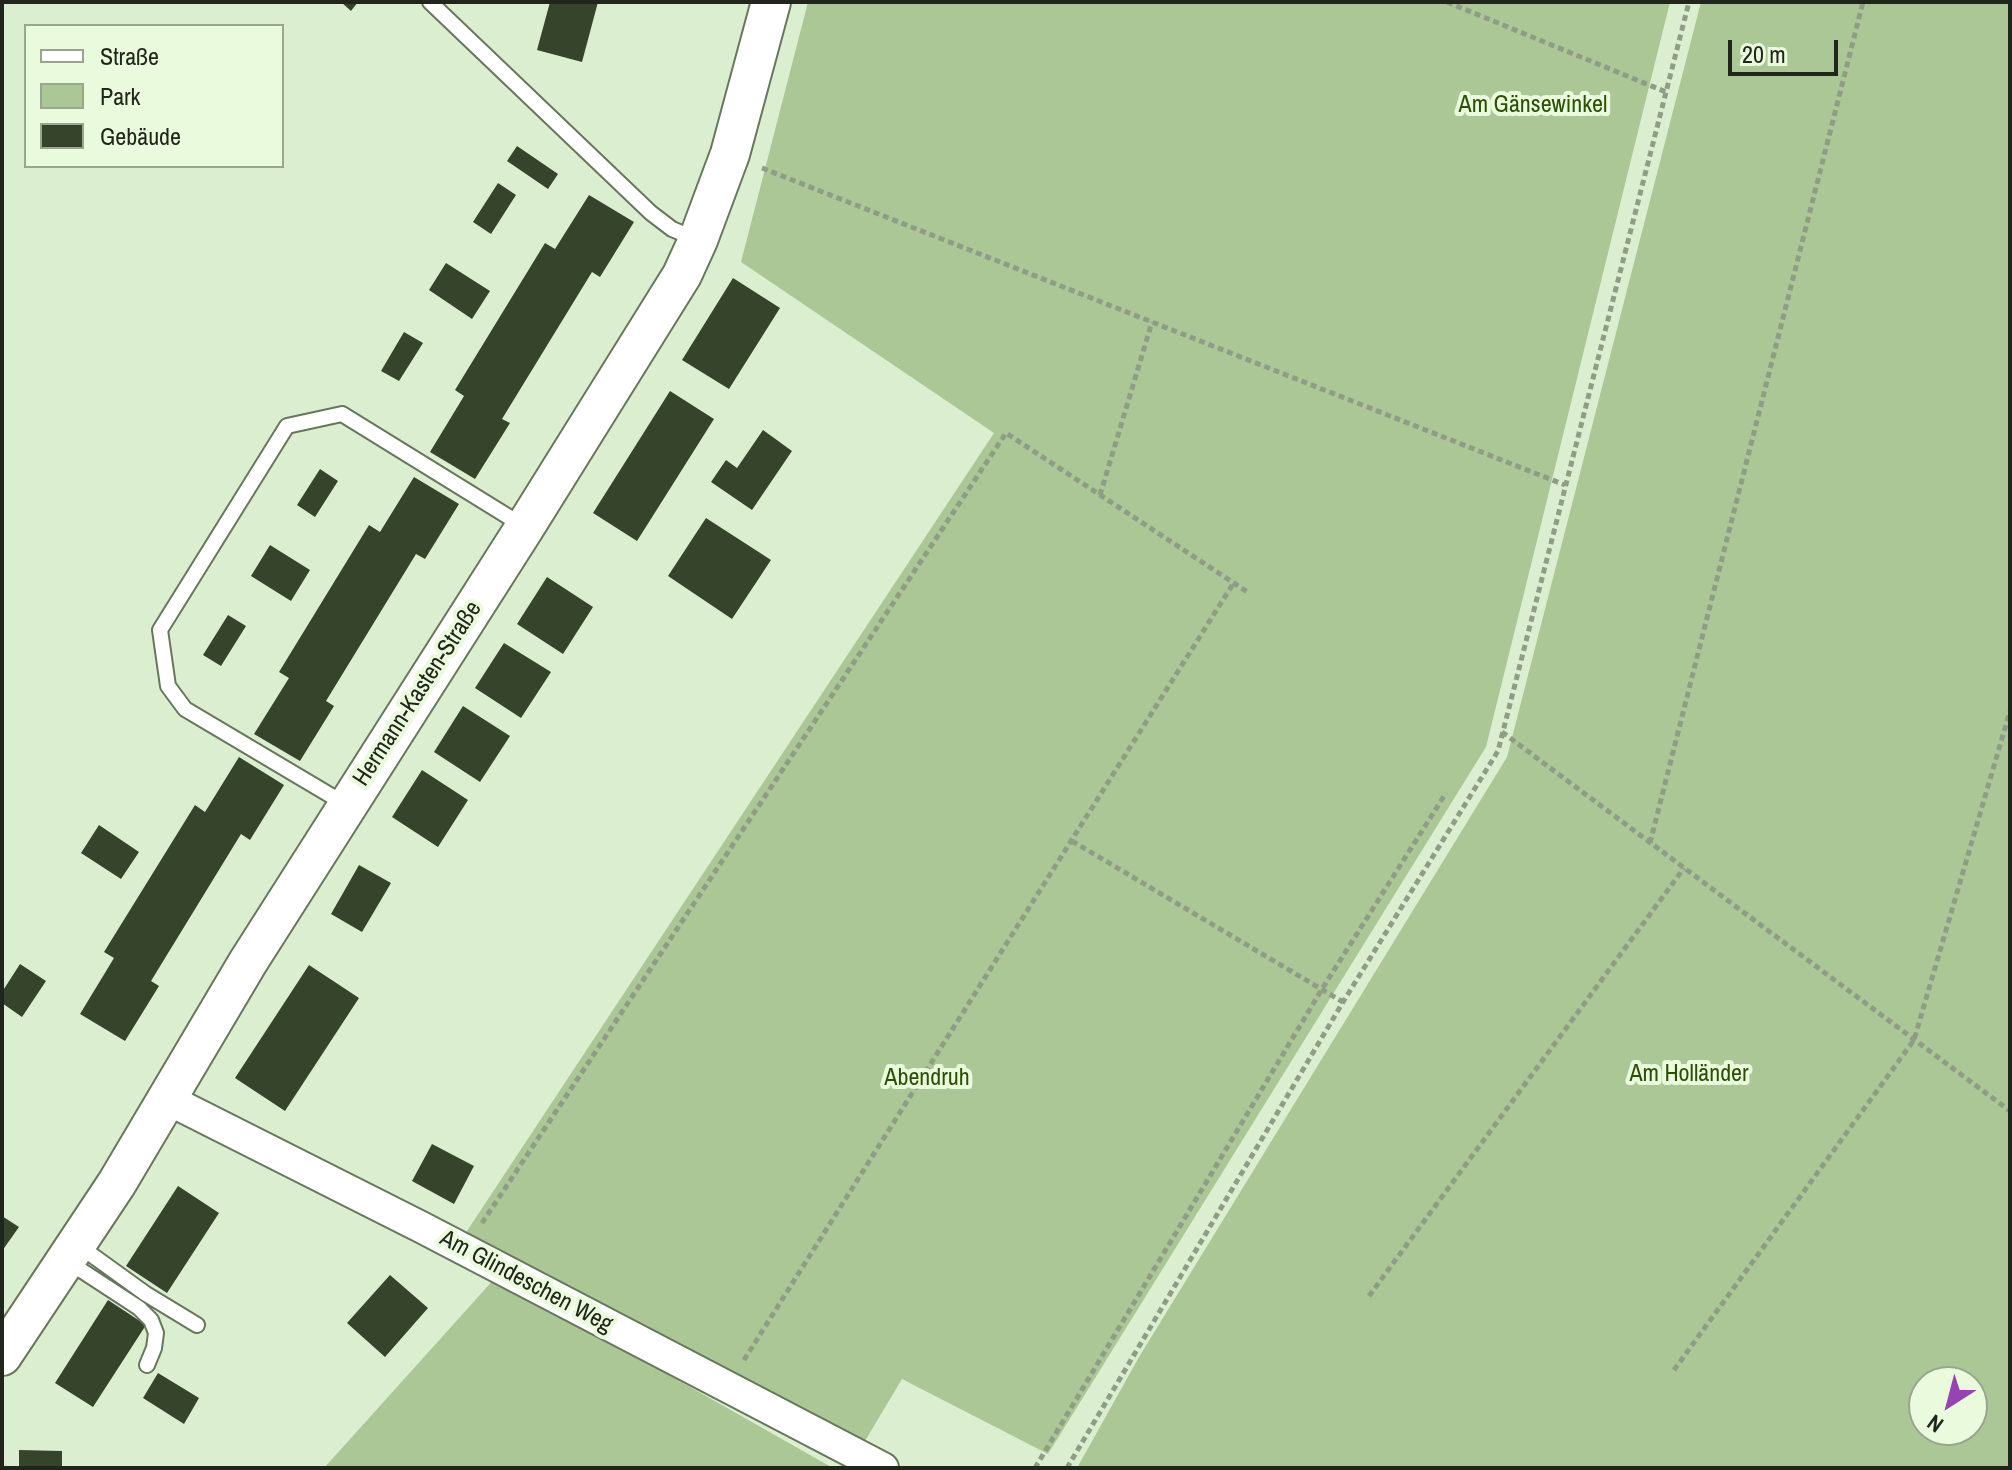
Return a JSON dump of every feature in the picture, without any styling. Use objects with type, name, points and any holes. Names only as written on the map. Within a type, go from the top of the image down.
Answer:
[{"type":"street","name":"Hermann-Kasten-Straße","points":[[2,1356],[72,1252],[346,805],[660,312],[698,240],[730,154],[771,2]]},
{"type":"street","name":"Am Glindeschen Weg","points":[[167,1099],[464,1249],[883,1468]]},
{"type":"lane","points":[[430,2],[651,213],[672,229],[698,240]]},
{"type":"lane","points":[[346,805],[185,709],[168,686],[160,630],[287,426],[342,414],[525,527]]},
{"type":"lane","points":[[72,1252],[197,1325]]},
{"type":"lane","points":[[72,1252],[151,1320],[156,1333],[147,1365]]},
{"type":"path","points":[[1447,2],[1666,92]]},
{"type":"path","points":[[1067,1468],[1343,1002],[1498,751],[1689,2]]},
{"type":"path","points":[[1650,843],[1863,2]]},
{"type":"path","points":[[753,164],[1565,485]]},
{"type":"path","points":[[1100,495],[1152,322]]},
{"type":"path","points":[[464,1249],[1006,433],[1249,593]]},
{"type":"path","points":[[727,1388],[1233,584]]},
{"type":"path","points":[[1674,1370],[1914,1040],[2010,711]]},
{"type":"path","points":[[1502,732],[2010,1111]]},
{"type":"path","points":[[1035,1468],[1322,989],[1446,793]]},
{"type":"path","points":[[1072,841],[1343,1002]]},
{"type":"path","points":[[1369,1296],[1684,868]]},
{"type":"green space","name":"Abendruh","points":[[808,2],[1670,2],[1486,747],[1048,1454],[902,1379],[862,1446],[465,1234],[994,433],[741,262]]},
{"type":"green space","name":"Am Holländer","points":[[1701,2],[2010,2],[2010,1468],[1077,1468],[1139,1357],[1507,757]]},
{"type":"green space","points":[[496,1277],[833,1468],[324,1468]]},
{"type":"building","points":[[341,2],[358,2],[351,11]]},
{"type":"building","points":[[550,2],[598,2],[582,62],[537,50]]},
{"type":"building","points":[[517,146],[558,174],[548,189],[507,161]]},
{"type":"building","points":[[498,183],[516,195],[491,234],[473,222]]},
{"type":"building","points":[[589,195],[634,222],[600,277],[592,272],[502,419],[510,423],[475,479],[430,452],[464,396],[455,390],[545,243],[555,249]]},
{"type":"building","points":[[446,263],[490,291],[472,319],[429,290]]},
{"type":"building","points":[[733,278],[780,308],[729,389],[682,360]]},
{"type":"building","points":[[404,332],[423,343],[399,381],[381,371]]},
{"type":"building","points":[[670,391],[714,419],[637,541],[593,513]]},
{"type":"building","points":[[763,430],[792,451],[752,510],[711,482],[726,460],[737,468]]},
{"type":"building","points":[[320,469],[338,481],[315,517],[297,505]]},
{"type":"building","points":[[414,477],[459,504],[425,559],[416,554],[326,701],[334,706],[300,761],[254,734],[289,678],[279,672],[369,525],[380,532]]},
{"type":"building","points":[[706,518],[771,560],[732,619],[668,576]]},
{"type":"building","points":[[270,545],[310,570],[291,601],[251,576]]},
{"type":"building","points":[[547,577],[593,607],[563,654],[517,624]]},
{"type":"building","points":[[228,615],[246,626],[221,666],[203,655]]},
{"type":"building","points":[[504,643],[551,672],[521,718],[475,688]]},
{"type":"building","points":[[463,706],[510,736],[480,782],[434,752]]},
{"type":"building","points":[[239,757],[284,785],[250,840],[241,834],[151,981],[159,986],[125,1041],[80,1014],[114,958],[104,952],[195,805],[205,812]]},
{"type":"building","points":[[422,770],[468,800],[438,847],[392,817]]},
{"type":"building","points":[[99,825],[139,852],[121,879],[81,853]]},
{"type":"building","points":[[359,865],[391,883],[362,932],[331,914]]},
{"type":"building","points":[[20,964],[46,981],[22,1017],[2,1003],[2,992]]},
{"type":"building","points":[[309,965],[359,998],[285,1111],[235,1078]]},
{"type":"building","points":[[432,1144],[474,1166],[454,1204],[412,1181]]},
{"type":"building","points":[[178,1186],[219,1213],[167,1293],[126,1266]]},
{"type":"building","points":[[2,1216],[19,1227],[2,1251]]},
{"type":"building","points":[[390,1275],[428,1308],[385,1357],[347,1323]]},
{"type":"building","points":[[108,1300],[146,1325],[93,1407],[55,1383]]},
{"type":"building","points":[[158,1373],[199,1398],[184,1424],[143,1398]]},
{"type":"building","points":[[19,1450],[62,1451],[62,1468],[19,1468]]},
{"type":"park label","name":"Am Gänsewinkel","points":[[1533,106]]}]
